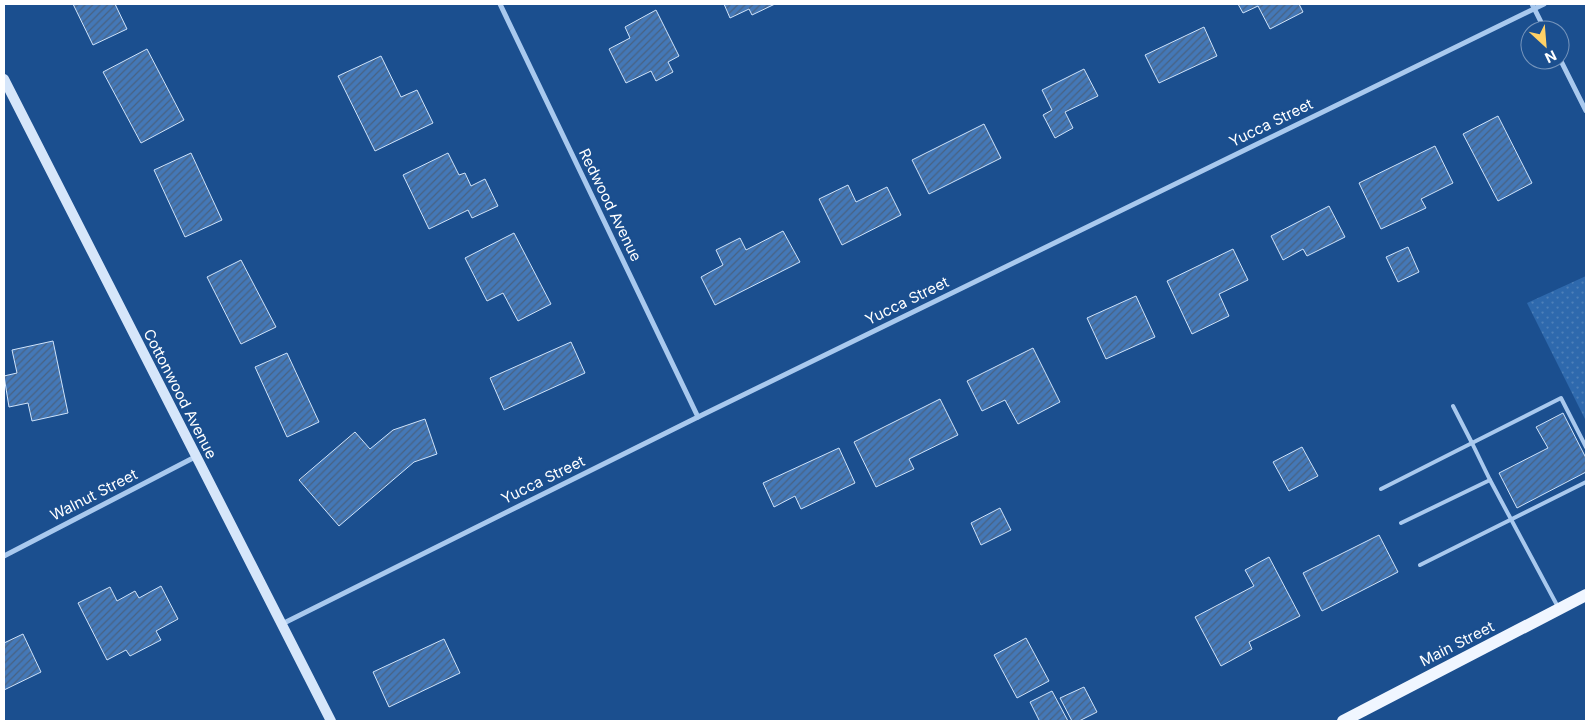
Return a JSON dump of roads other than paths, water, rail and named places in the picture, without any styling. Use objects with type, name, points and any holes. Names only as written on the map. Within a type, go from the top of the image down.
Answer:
[{"type":"main road","name":"Main Street","points":[[1343,721],[1586,595]]},
{"type":"street","name":"Redwood Avenue","points":[[500,4],[698,417]]},
{"type":"street","name":"Yucca Street","points":[[282,624],[1533,6],[1544,4]]},
{"type":"street","points":[[1533,6],[1540,20]]},
{"type":"street","points":[[1565,70],[1586,111]]},
{"type":"street","name":"Cottonwood Avenue","points":[[4,79],[331,721]]},
{"type":"street","name":"Walnut Street","points":[[4,556],[195,457]]},
{"type":"lane","points":[[1381,488],[1561,398],[1586,447]]},
{"type":"lane","points":[[1453,406],[1559,609]]},
{"type":"lane","points":[[1400,523],[1490,480]]},
{"type":"lane","points":[[1420,565],[1586,482]]}]
